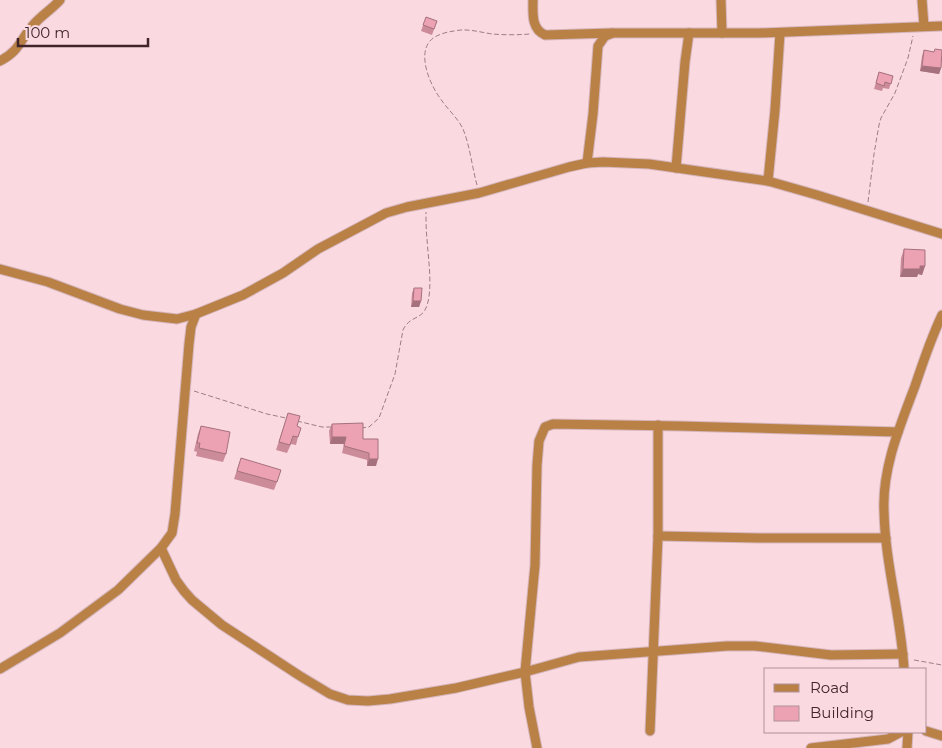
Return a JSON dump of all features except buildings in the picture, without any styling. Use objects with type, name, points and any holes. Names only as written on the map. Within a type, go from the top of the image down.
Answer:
[{"type":"street","points":[[0,60],[14,52],[31,26],[60,0]]},
{"type":"street","points":[[533,0],[536,28],[545,35],[780,33],[942,26]]},
{"type":"street","points":[[721,0],[722,34]]},
{"type":"street","points":[[919,27],[922,0]]},
{"type":"street","points":[[587,163],[598,46],[605,36],[613,33]]},
{"type":"street","points":[[676,168],[685,62],[690,33]]},
{"type":"street","points":[[768,181],[780,33]]},
{"type":"street","points":[[0,269],[48,282],[120,310],[143,315],[176,318],[196,314],[243,295],[283,273],[318,249],[386,213],[479,193],[587,163],[603,162],[649,164],[722,176],[768,181],[942,234]]},
{"type":"street","points":[[0,669],[60,633],[111,596],[161,548],[172,533],[189,344],[191,327],[196,314]]},
{"type":"street","points":[[904,668],[886,538],[884,500],[888,468],[898,432],[942,315]]},
{"type":"street","points":[[537,748],[529,707],[525,672],[535,565],[539,440],[545,427],[553,424],[658,425],[898,432]]},
{"type":"street","points":[[650,731],[658,536],[658,425]]},
{"type":"street","points":[[658,536],[886,538]]},
{"type":"street","points":[[161,548],[176,580],[192,600],[222,625],[330,694],[348,700],[390,699],[456,688],[579,657],[727,646],[755,646],[831,655],[903,655]]},
{"type":"street","points":[[927,730],[942,736]]},
{"type":"street","points":[[811,748],[888,739],[900,733]]},
{"type":"street","points":[[907,748],[908,733]]},
{"type":"path","points":[[867,211],[879,125],[895,93],[919,27]]},
{"type":"path","points":[[479,193],[463,129],[439,97],[430,80],[425,56],[427,46],[437,36],[456,30],[498,34],[540,33]]},
{"type":"path","points":[[355,428],[369,427],[379,418],[395,374],[405,325],[425,311],[428,304],[429,273],[426,203]]},
{"type":"path","points":[[186,388],[216,399],[289,419]]},
{"type":"path","points":[[297,421],[322,427],[338,427]]},
{"type":"path","points":[[903,655],[912,660],[942,665]]}]
